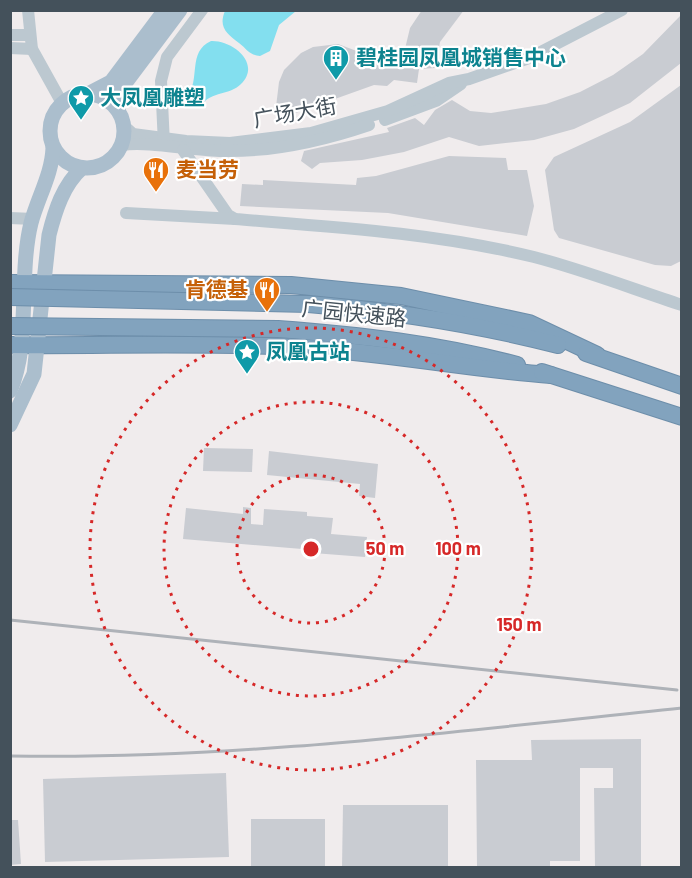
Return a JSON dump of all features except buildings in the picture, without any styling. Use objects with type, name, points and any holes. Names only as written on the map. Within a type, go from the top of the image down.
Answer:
[{"type":"highway","points":[[17,283],[291,285],[401,296],[529,323],[597,355]]},
{"type":"highway","name":"广园快速路","points":[[10,297],[308,304],[383,310],[463,323],[597,355],[681,387]]},
{"type":"highway","name":"广园快速路","points":[[10,326],[279,329],[414,342],[482,356],[551,375],[681,417]]},
{"type":"highway","points":[[15,345],[292,346],[376,354],[490,371],[551,375]]},
{"type":"main road","points":[[10,392],[17,375],[15,345],[17,283],[33,219],[50,173],[53,148],[50,124],[62,103],[73,96],[88,94],[111,82],[165,10]]},
{"type":"main road","points":[[118,110],[120,93],[126,81],[180,10]]},
{"type":"main road","points":[[53,148],[61,158],[82,168],[106,164],[122,146],[124,126],[118,110],[109,101],[88,94]]},
{"type":"main road","points":[[10,425],[34,374],[54,216],[74,176],[82,168]]},
{"type":"street","points":[[28,10],[33,49],[62,103]]},
{"type":"street","points":[[122,146],[164,143],[161,81],[167,57],[202,10]]},
{"type":"street","name":"广场大街","points":[[164,143],[230,143],[311,133],[388,111],[449,83],[469,79],[529,58],[622,10]]},
{"type":"street","points":[[10,35],[30,35]]},
{"type":"street","points":[[10,48],[33,49]]},
{"type":"street","name":"广场大街","points":[[124,126],[133,134],[183,150],[226,152],[301,144],[340,135],[436,101],[469,79]]},
{"type":"street","points":[[183,150],[228,215],[235,219]]},
{"type":"street","points":[[126,213],[179,210],[235,219],[358,228],[479,247],[534,257],[681,305]]},
{"type":"street","points":[[10,218],[33,219]]},
{"type":"water","points":[[225,10],[296,11],[279,25],[270,51],[260,56],[251,53],[227,33],[223,26]]},
{"type":"water","points":[[211,41],[228,44],[242,54],[248,68],[247,76],[236,88],[210,98],[200,106],[187,97],[191,90],[199,52]]},
{"type":"railway","points":[[10,620],[677,690]]},
{"type":"railway","points":[[10,756],[94,756],[262,749],[682,708]]},
{"type":"place","name":"碧桂园凤凰城销售中心","points":[[336,81]]},
{"type":"place","name":"大凤凰雕塑","points":[[81,121]]},
{"type":"place","name":"麦当劳","points":[[156,193]]},
{"type":"place","name":"肯德基","points":[[267,313]]},
{"type":"place","name":"凤凰古站","points":[[247,375]]}]
